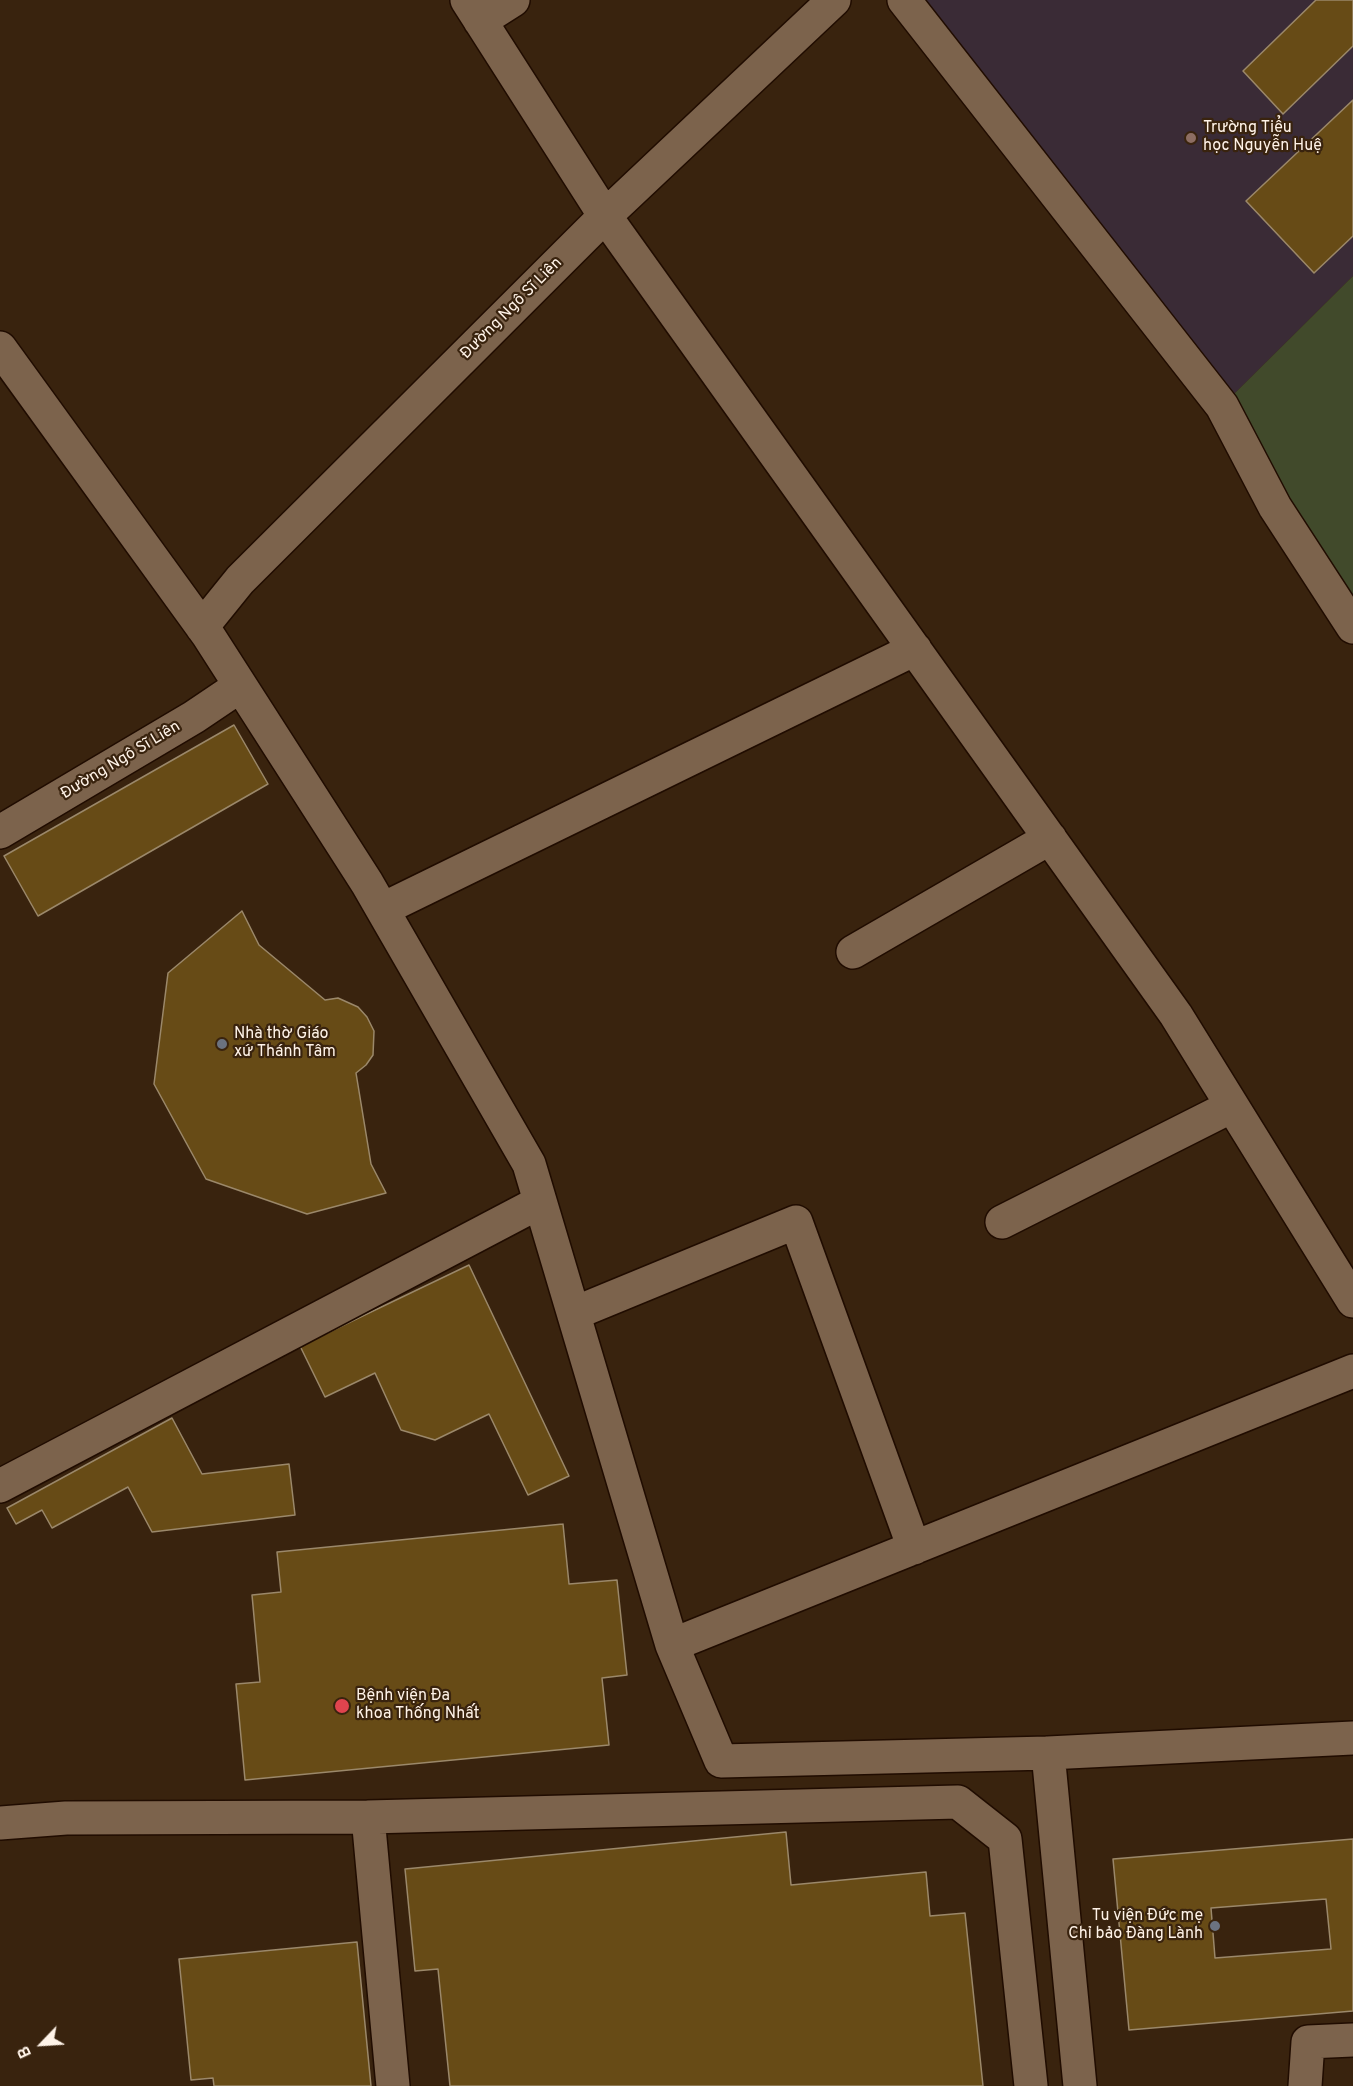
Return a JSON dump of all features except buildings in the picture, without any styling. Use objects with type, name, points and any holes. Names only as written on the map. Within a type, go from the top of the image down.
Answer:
[{"type":"street","points":[[513,0],[474,10],[605,216],[1176,1015],[1353,1301]]},
{"type":"street","name":"Đường Ngô Sĩ Liên","points":[[202,627],[240,580],[605,216],[834,0]]},
{"type":"street","points":[[904,0],[1222,406],[1275,507],[1353,627]]},
{"type":"street","points":[[0,348],[202,627],[382,909],[529,1164],[672,1645],[722,1761],[1048,1753],[1353,1738]]},
{"type":"street","points":[[382,909],[915,649]]},
{"type":"street","name":"Đường Ngô Sĩ Liên","points":[[0,832],[194,717],[240,686]]},
{"type":"street","points":[[853,952],[1050,838]]},
{"type":"street","points":[[1002,1222],[1233,1106]]},
{"type":"street","points":[[0,1486],[540,1202]]},
{"type":"street","points":[[575,1313],[796,1222],[914,1548]]},
{"type":"street","points":[[672,1645],[1353,1371]]},
{"type":"street","points":[[1048,1753],[1080,2086]]},
{"type":"street","points":[[0,1823],[66,1818],[368,1817],[958,1802],[1005,1839],[1031,2086]]},
{"type":"street","points":[[368,1817],[393,2086]]},
{"type":"street","points":[[1305,2086],[1308,2042],[1353,2040]]},
{"type":"shaded area","name":"Trường Tiểu học Nguyễn Huệ","points":[[921,0],[1353,0],[1353,276],[1232,396]]},
{"type":"green space","points":[[1353,276],[1353,603],[1286,500],[1232,396]]},
{"type":"place","name":"Trường Tiểu học Nguyễn Huệ","points":[[1191,138]]},
{"type":"place","name":"Nhà thờ Giáo xứ Thánh Tâm","points":[[222,1044]]},
{"type":"place","name":"Bệnh viện Đa khoa Thống Nhất","points":[[342,1706]]},
{"type":"place","name":"Tu viện Đức mẹ Chỉ bảo Đàng Lành","points":[[1215,1926]]}]
